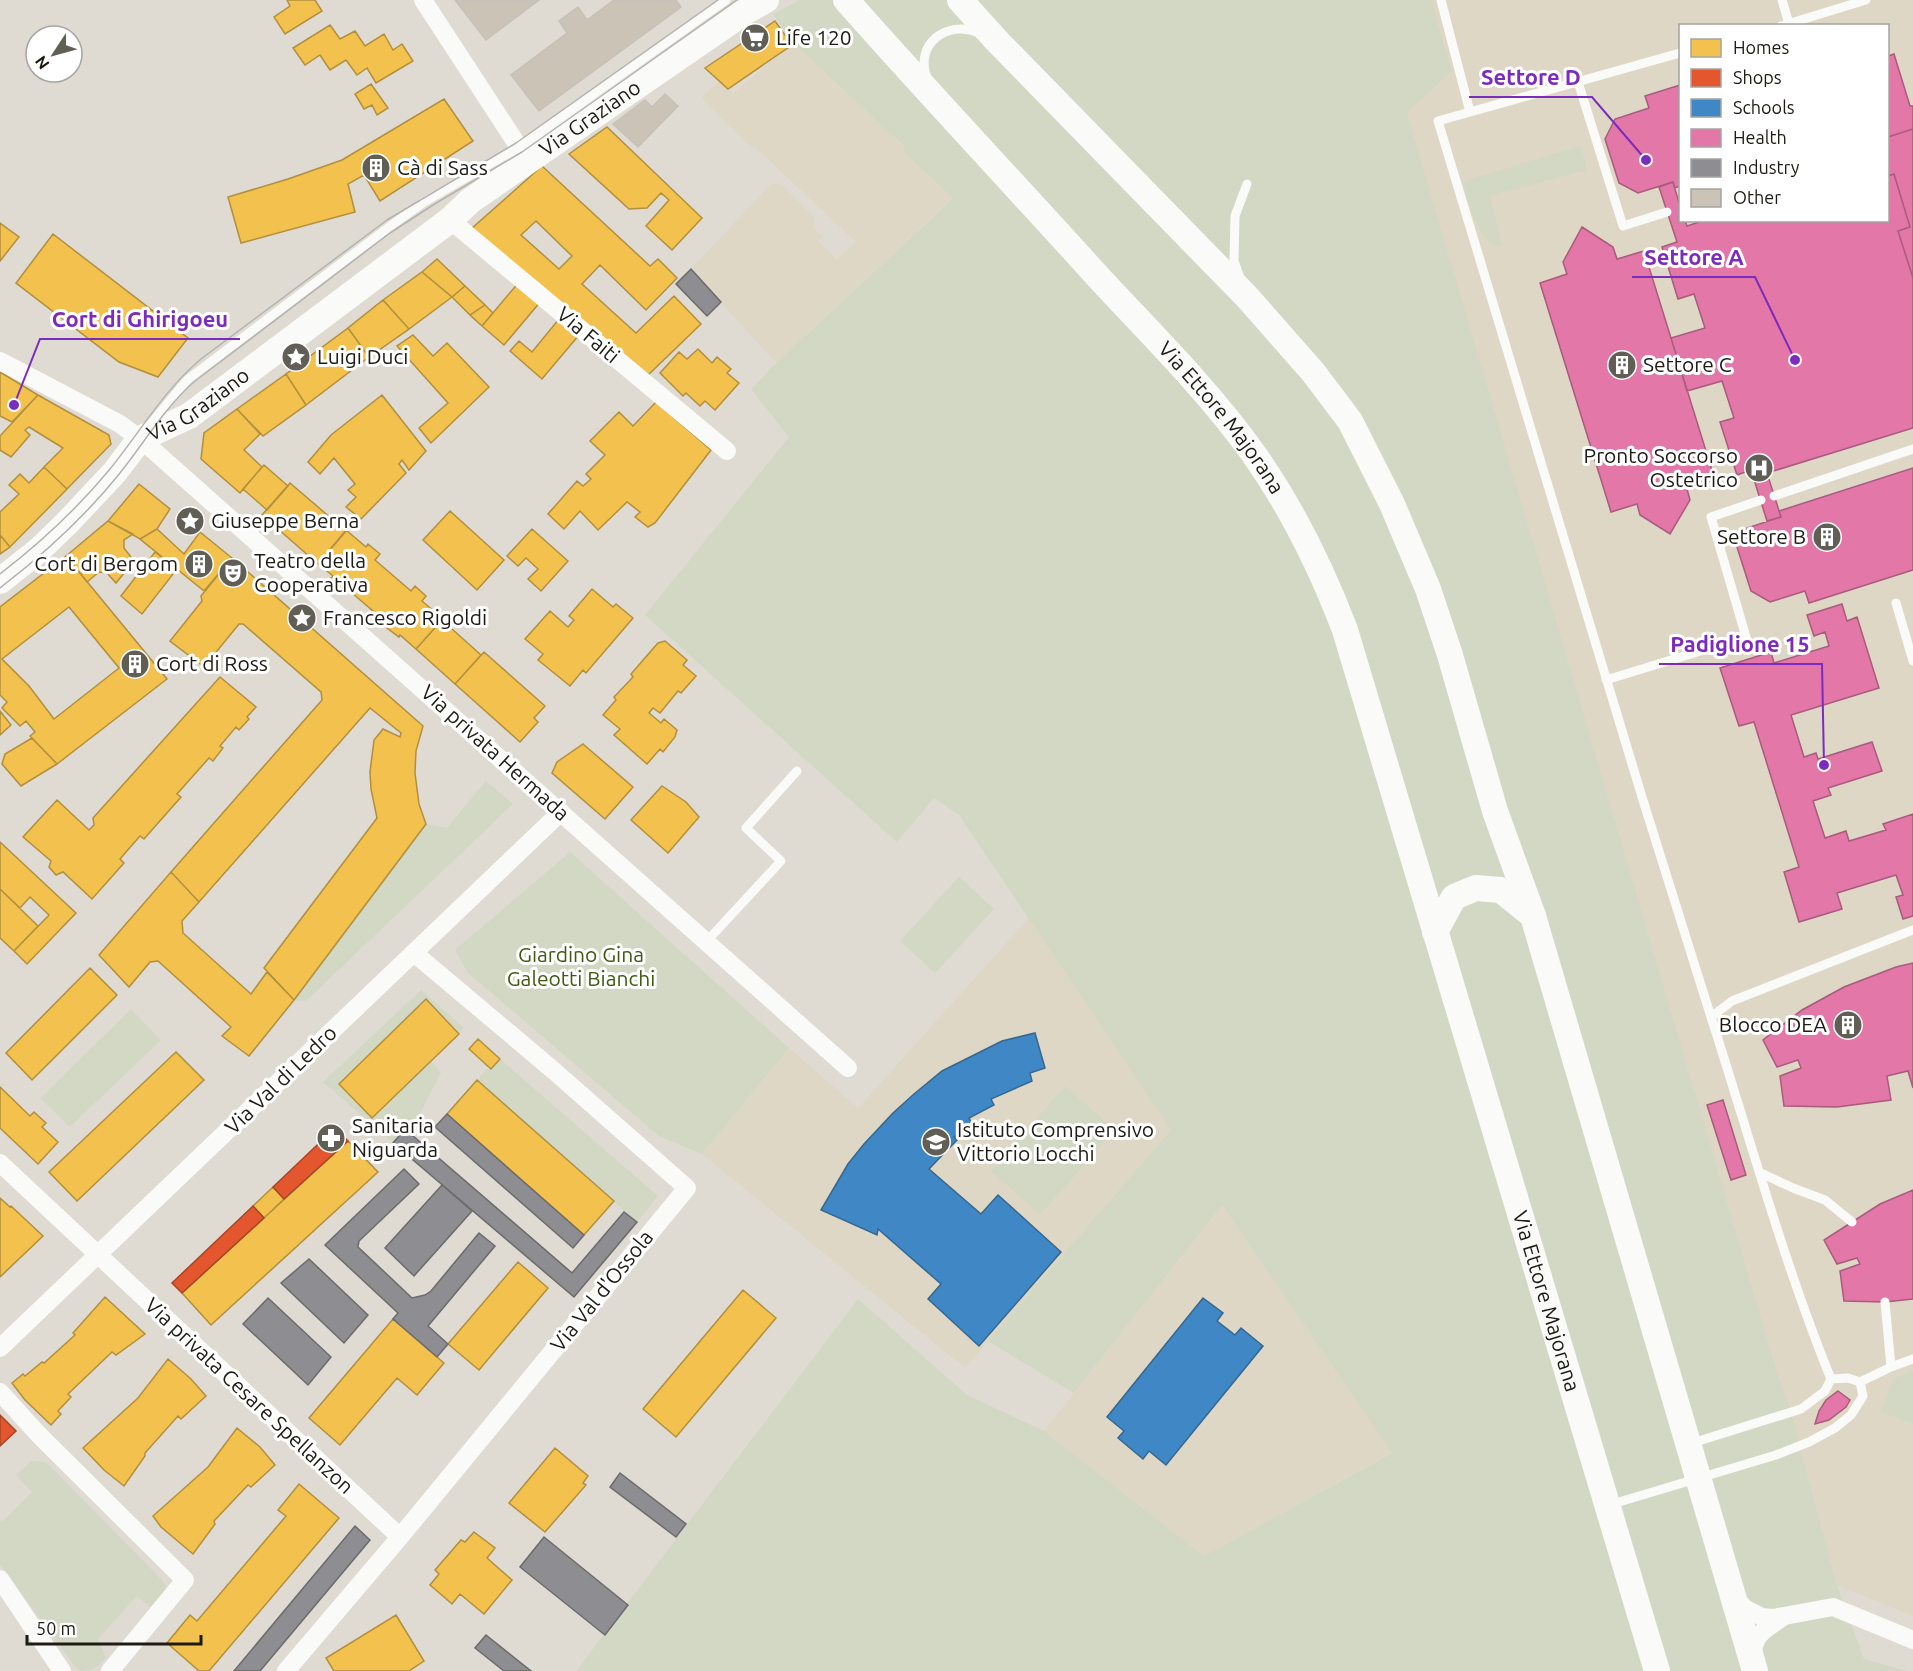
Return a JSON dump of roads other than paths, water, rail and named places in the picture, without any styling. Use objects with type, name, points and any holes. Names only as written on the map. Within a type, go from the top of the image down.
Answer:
[{"type":"street","points":[[423,0],[524,154]]},
{"type":"street","name":"Via Graziano","points":[[140,439],[189,416],[450,220],[524,154],[580,127],[743,13],[766,0]]},
{"type":"street","name":"Via Ettore Majorana","points":[[846,0],[1203,392],[1252,452],[1296,521],[1331,591],[1345,630],[1657,1671]]},
{"type":"street","points":[[960,0],[997,41],[1247,297],[1313,372],[1350,421],[1392,504],[1428,589],[1450,655],[1495,811],[1533,916],[1754,1667]]},
{"type":"street","points":[[981,0],[989,26],[997,41]]},
{"type":"street","name":"Via Faiti","points":[[450,220],[727,451]]},
{"type":"street","name":"Via privata Hermada","points":[[0,361],[120,424],[140,439],[848,1068]]},
{"type":"street","points":[[0,581],[39,550],[66,524],[114,473],[140,439]]},
{"type":"street","name":"Via Val di Ledro","points":[[0,1348],[561,812]]},
{"type":"street","points":[[1435,932],[1454,897],[1476,888],[1501,890],[1533,916]]},
{"type":"street","name":"Via Val d'Ossola","points":[[286,1671],[400,1537],[687,1188],[553,1070],[414,953]]},
{"type":"street","name":"Via privata Cesare Spellanzon","points":[[0,1163],[400,1537]]},
{"type":"street","points":[[0,1392],[39,1435],[185,1580],[110,1671]]},
{"type":"street","points":[[0,1579],[62,1671]]},
{"type":"street","points":[[1733,1595],[1746,1609],[1762,1617],[1785,1616],[1833,1607],[1913,1640]]},
{"type":"street","points":[[1754,1667],[1752,1648],[1756,1639],[1760,1633],[1785,1616]]},
{"type":"lane","name":"Via Graziano","points":[[140,439],[169,399],[187,380],[389,226],[424,202],[524,154],[726,0]]},
{"type":"lane","points":[[1441,0],[1470,112]]},
{"type":"lane","points":[[1782,0],[1785,24]]},
{"type":"lane","points":[[1788,24],[1866,0]]},
{"type":"lane","points":[[933,96],[924,70],[923,59],[940,33],[951,29],[969,29],[997,41]]},
{"type":"lane","points":[[1679,53],[1438,121],[1606,680],[1711,1017],[1812,1333],[1831,1379],[1825,1391],[1801,1409],[1688,1444]]},
{"type":"lane","points":[[1578,82],[1623,226],[1667,212]]},
{"type":"lane","points":[[1246,184],[1235,216],[1234,261],[1247,297]]},
{"type":"lane","points":[[1774,496],[1913,449]]},
{"type":"lane","points":[[1606,680],[1746,637],[1711,517],[1761,500]]},
{"type":"lane","points":[[1896,603],[1913,660]]},
{"type":"lane","points":[[707,941],[781,861],[746,828],[797,771]]},
{"type":"lane","points":[[1711,1017],[1732,1001],[1913,930]]},
{"type":"lane","points":[[1761,1173],[1825,1200],[1852,1222]]},
{"type":"lane","points":[[1885,1302],[1890,1367]]},
{"type":"lane","points":[[1831,1379],[1848,1378],[1860,1382],[1890,1367],[1913,1359]]},
{"type":"lane","points":[[1607,1506],[1790,1450],[1822,1435],[1851,1415],[1863,1396],[1860,1382]]},
{"type":"tram line","points":[[0,574],[72,511],[110,469],[175,384],[201,359],[387,220],[516,143],[718,0]]},
{"type":"tram line","points":[[0,588],[48,548],[93,505],[164,414],[195,381],[390,233],[522,152],[737,0]]},
{"type":"place","name":"Life 120","points":[[755,38]]},
{"type":"place","name":"Settore D","points":[[1646,160]]},
{"type":"place","name":"Cà di Sass","points":[[376,168]]},
{"type":"place","name":"Luigi Duci","points":[[296,357]]},
{"type":"place","name":"Settore A","points":[[1795,360]]},
{"type":"place","name":"Settore C","points":[[1622,365]]},
{"type":"place","name":"Cort di Ghirigoeu","points":[[14,405]]},
{"type":"place","name":"Pronto Soccorso Ostetrico","points":[[1759,468]]},
{"type":"place","name":"Giuseppe Berna","points":[[190,521]]},
{"type":"place","name":"Settore B","points":[[1827,537]]},
{"type":"place","name":"Cort di Bergom","points":[[199,564]]},
{"type":"place","name":"Teatro della Cooperativa","points":[[233,573]]},
{"type":"place","name":"Francesco Rigoldi","points":[[302,618]]},
{"type":"place","name":"Cort di Ross","points":[[135,664]]},
{"type":"place","name":"Padiglione 15","points":[[1824,765]]},
{"type":"place","name":"Blocco DEA","points":[[1848,1025]]},
{"type":"place","name":"Sanitaria Niguarda","points":[[331,1138]]},
{"type":"place","name":"Istituto Comprensivo Vittorio Locchi","points":[[936,1142]]},
{"type":"park label","name":"Giardino Gina Galeotti Bianchi","points":[[581,967]]}]
